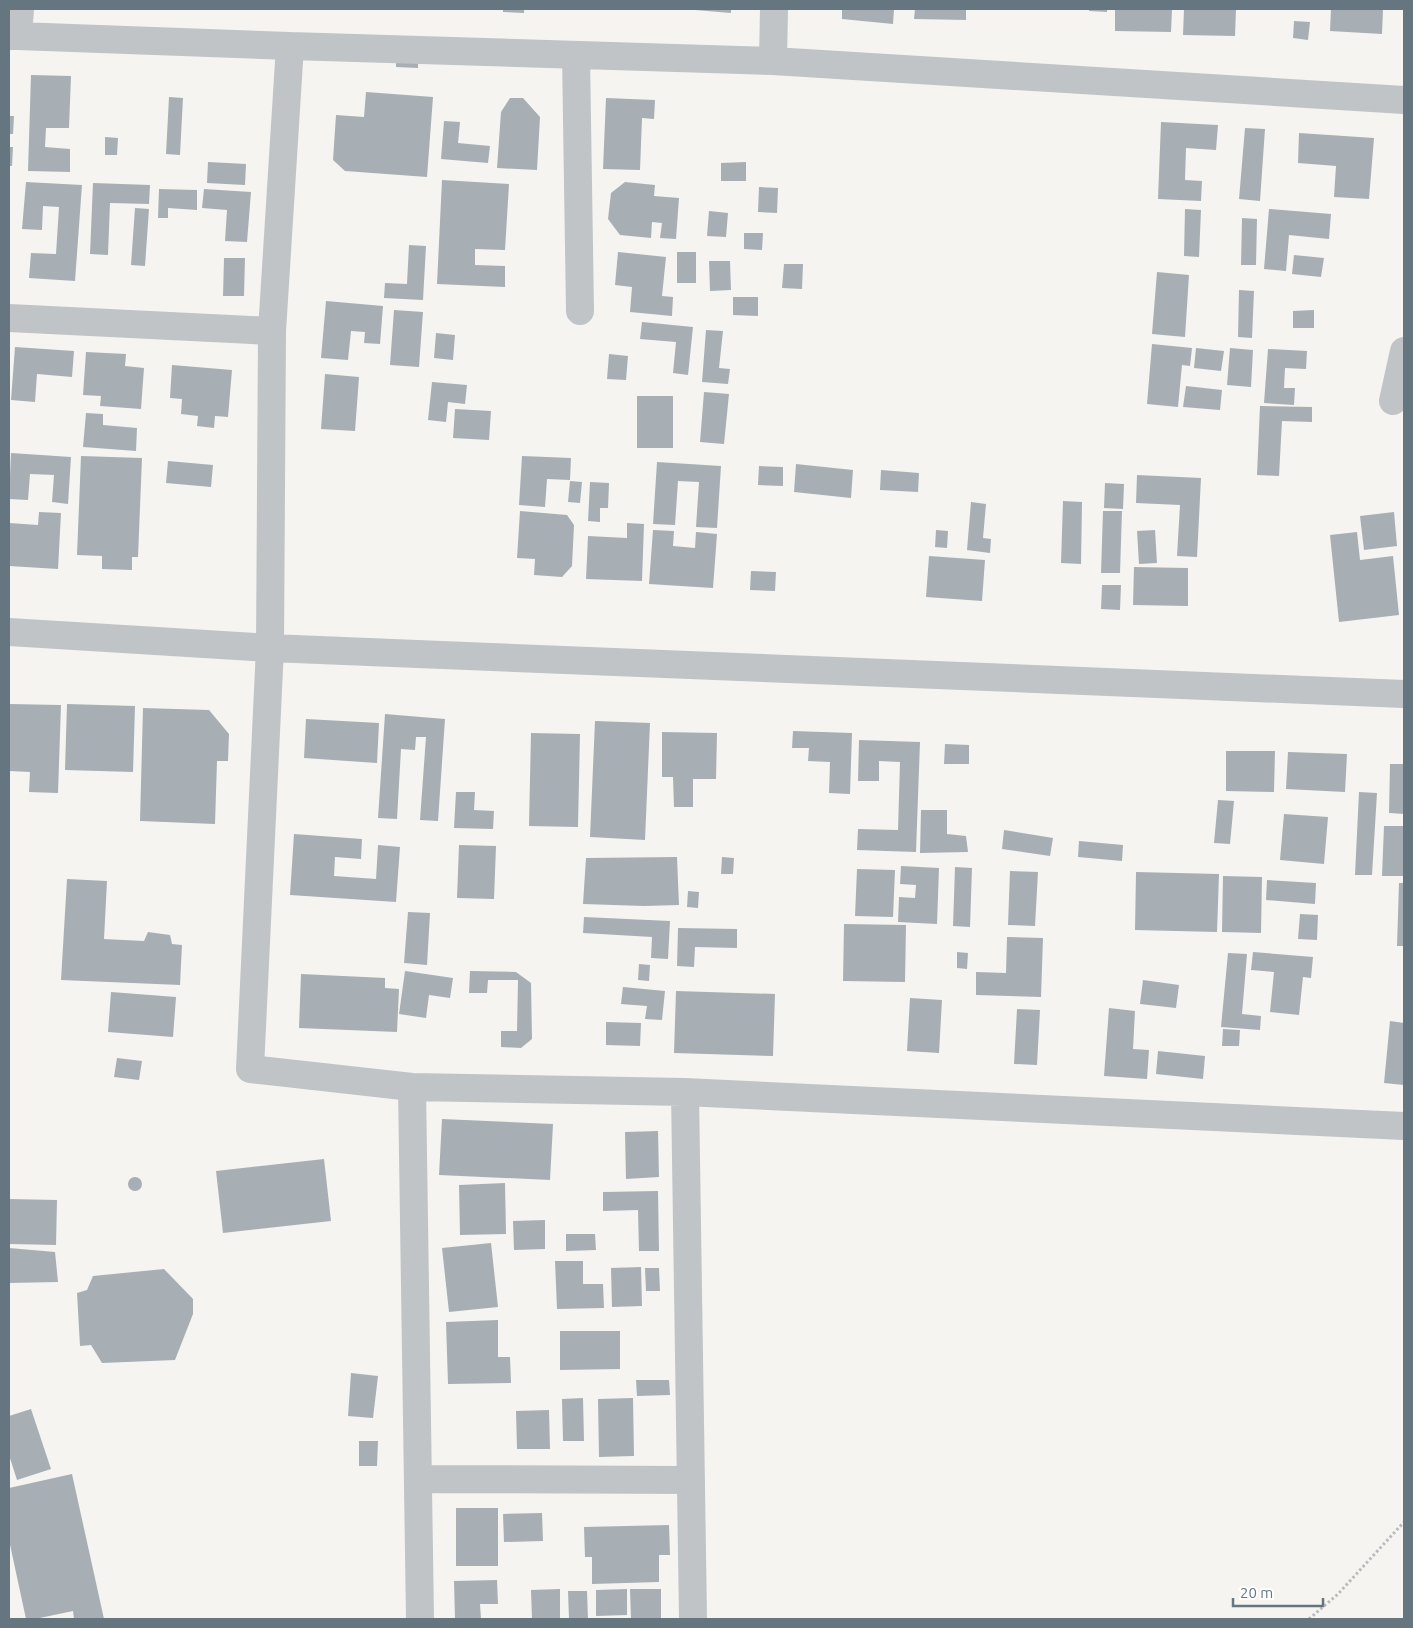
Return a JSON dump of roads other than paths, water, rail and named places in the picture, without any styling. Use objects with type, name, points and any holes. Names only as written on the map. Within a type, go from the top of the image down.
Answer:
[{"type":"street","points":[[20,9],[14,36],[773,61],[1404,100]]},
{"type":"street","points":[[773,61],[774,9]]},
{"type":"street","points":[[290,46],[272,331],[270,648],[250,1069],[412,1087],[685,1092],[1404,1126]]},
{"type":"street","points":[[576,55],[580,311]]},
{"type":"street","points":[[9,318],[272,331]]},
{"type":"street","points":[[1392,401],[1404,351]]},
{"type":"street","points":[[9,632],[270,648],[1404,694]]},
{"type":"street","points":[[412,1087],[420,1619]]},
{"type":"street","points":[[685,1092],[693,1619]]},
{"type":"street","points":[[418,1479],[691,1480]]}]
